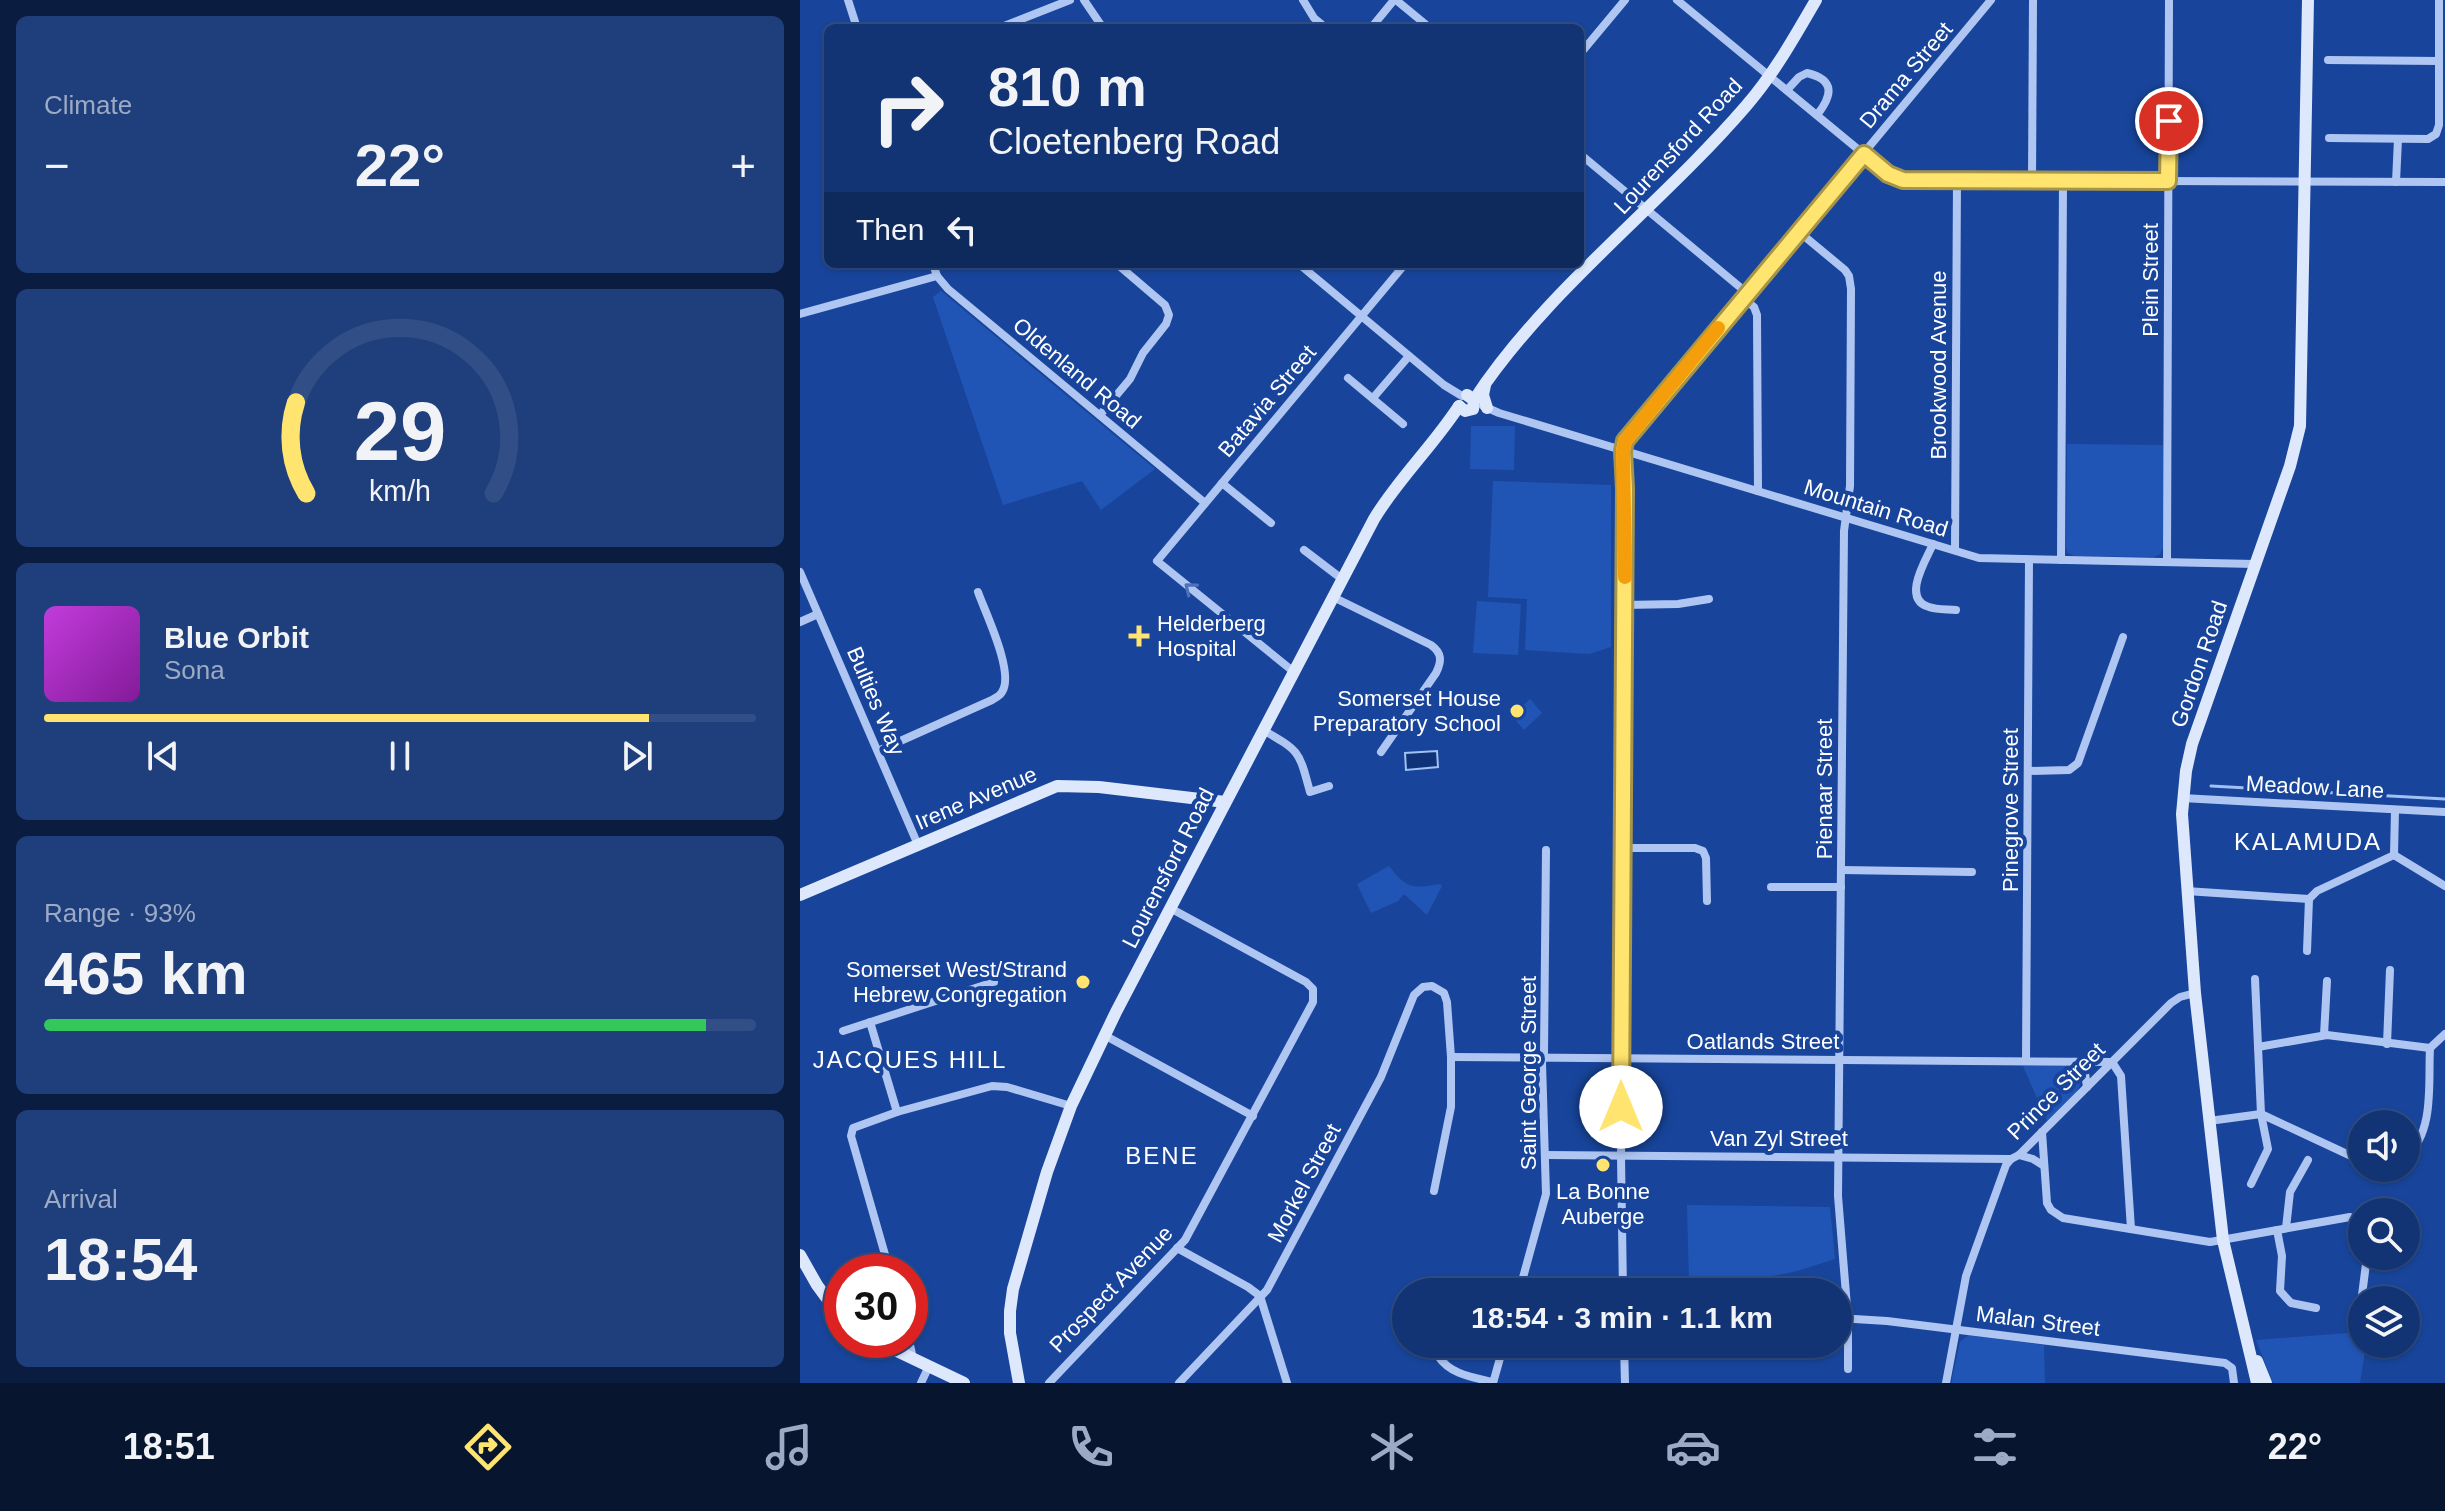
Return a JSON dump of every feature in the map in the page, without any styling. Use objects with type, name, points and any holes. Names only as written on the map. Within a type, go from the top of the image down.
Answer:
[{"type":"street","points":[[848,0],[856,24]]},
{"type":"street","points":[[1009,24],[1070,0]]},
{"type":"street","points":[[1084,0],[1100,24]]},
{"type":"street","points":[[1303,0],[1321,24]]},
{"type":"street","points":[[1374,24],[1395,0],[1425,24]]},
{"type":"street","points":[[1584,49],[1625,0]]},
{"type":"street","points":[[1677,0],[1897,178],[1957,181],[2445,182]]},
{"type":"street","name":"Lourensford Road","points":[[1019,1383],[1010,1333],[1013,1289],[1047,1172],[1071,1106],[1104,1035],[1382,505],[1449,423],[1472,404],[1488,379],[1573,282],[1648,210],[1737,116],[1769,76],[1816,0]]},
{"type":"street","name":"Drama Street","points":[[1623,451],[1627,438],[1991,0]]},
{"type":"street","points":[[2032,181],[2033,0]]},
{"type":"street","name":"Plein Street","points":[[2167,561],[2169,0]]},
{"type":"street","name":"Gordon Road","points":[[2257,1383],[2223,1240],[2195,993],[2182,837],[2182,798],[2192,744],[2293,456],[2300,426],[2308,0]]},
{"type":"street","points":[[2329,138],[2428,139],[2438,131],[2439,0]]},
{"type":"street","points":[[2328,60],[2439,61]]},
{"type":"street","points":[[1787,90],[1803,74],[1824,80],[1829,87],[1829,95],[1817,115]]},
{"type":"street","points":[[2396,182],[2398,139]]},
{"type":"street","points":[[1584,157],[1745,295],[1754,307],[1757,315],[1758,491]]},
{"type":"street","name":"Brookwood Avenue","points":[[1955,550],[1957,181]]},
{"type":"street","points":[[2061,560],[2063,181]]},
{"type":"street","name":"Pienaar Street","points":[[1798,231],[1845,270],[1850,282],[1850,486],[1845,517],[1841,870],[1841,1278]]},
{"type":"street","name":"Oldenland Road","points":[[934,268],[948,289],[1205,503]]},
{"type":"street","points":[[1100,415],[1126,385],[1169,315],[1165,305],[1122,268]]},
{"type":"street","points":[[1304,268],[1444,385],[1472,404],[1483,395],[1488,379]]},
{"type":"street","name":"Batavia Street","points":[[1294,672],[1157,561],[1402,268]]},
{"type":"street","points":[[800,314],[937,276]]},
{"type":"street","points":[[1373,398],[1409,356]]},
{"type":"street","points":[[1348,378],[1403,424]]},
{"type":"street","name":"Mountain Road","points":[[1472,404],[1990,560],[2255,564]]},
{"type":"street","points":[[1623,451],[1623,1278]]},
{"type":"street","points":[[1222,483],[1271,523]]},
{"type":"street","points":[[1933,544],[1916,586],[1918,598],[1931,608],[1956,610]]},
{"type":"street","points":[[1304,550],[1342,579]]},
{"type":"street","name":"Pinegrove Street","points":[[2026,1061],[2029,560]]},
{"type":"street","name":"Bulties Way","points":[[800,572],[918,845]]},
{"type":"street","points":[[878,751],[992,700],[1003,691],[1004,665],[978,592]]},
{"type":"street","points":[[1333,597],[1431,645],[1440,655],[1436,673],[1381,752]]},
{"type":"street","points":[[1624,605],[1678,604],[1709,599]]},
{"type":"street","points":[[800,622],[818,614]]},
{"type":"street","points":[[2028,771],[2069,770],[2078,763],[2123,637]]},
{"type":"street","points":[[1263,730],[1296,749],[1310,792],[1329,786]]},
{"type":"street","name":"Irene Avenue","points":[[800,895],[1061,785],[1225,802]]},
{"type":"street","name":"Meadow Lane","points":[[2182,798],[2445,812]]},
{"type":"street","points":[[2394,855],[2395,810]]},
{"type":"street","points":[[1622,848],[1695,848],[1703,851],[1706,858],[1707,901]]},
{"type":"street","name":"Saint George Street","points":[[1523,1278],[1545,1202],[1543,1058],[1546,850]]},
{"type":"street","points":[[2394,855],[2445,886]]},
{"type":"street","points":[[2307,951],[2309,899],[2317,891],[2394,855]]},
{"type":"street","points":[[1841,870],[1972,872]]},
{"type":"street","points":[[1771,887],[1841,887]]},
{"type":"street","points":[[2186,891],[2309,899]]},
{"type":"street","name":"Prospect Avenue","points":[[1049,1381],[1190,1232],[1311,1009],[1313,989],[1306,982],[1170,908]]},
{"type":"street","points":[[2387,1044],[2390,970]]},
{"type":"street","points":[[2251,1184],[2268,1149],[2261,1114],[2255,979]]},
{"type":"street","points":[[2324,1035],[2327,981]]},
{"type":"street","points":[[843,1031],[994,982]]},
{"type":"street","name":"Morkel Street","points":[[1179,1383],[1267,1290],[1381,1077],[1414,995],[1423,987],[1442,990],[1447,997],[1451,1057]]},
{"type":"street","name":"Prince Street","points":[[1946,1383],[1964,1284],[2006,1165],[2171,1003],[2195,993]]},
{"type":"street","points":[[870,1022],[897,1112]]},
{"type":"street","points":[[2420,1140],[2426,1125],[2430,1048],[2445,1034]]},
{"type":"street","points":[[1104,1035],[1253,1116]]},
{"type":"street","points":[[2258,1047],[2324,1035],[2430,1048]]},
{"type":"street","points":[[1434,1191],[1450,1116],[1451,1057]]},
{"type":"street","name":"Oatlands Street","points":[[1451,1057],[2112,1062]]},
{"type":"street","points":[[2074,1062],[2085,1073],[2087,1087]]},
{"type":"street","points":[[2112,1062],[2121,1076],[2131,1229]]},
{"type":"street","points":[[885,1254],[851,1133],[855,1126],[999,1085],[1071,1106]]},
{"type":"street","points":[[2209,1121],[2261,1114],[2348,1154]]},
{"type":"street","points":[[2042,1132],[2047,1203],[2058,1215],[2203,1242],[2348,1217]]},
{"type":"street","name":"Van Zyl Street","points":[[1546,1155],[2015,1157]]},
{"type":"street","points":[[2015,1157],[2033,1159],[2044,1166]]},
{"type":"street","points":[[2308,1160],[2290,1192],[2282,1229],[2280,1291],[2291,1303],[2316,1308]]},
{"type":"street","points":[[1177,1248],[1260,1296],[1287,1383]]},
{"type":"street","points":[[801,1259],[824,1295]]},
{"type":"street","name":"Malan Street","points":[[1852,1319],[2225,1363],[2232,1368],[2234,1383]]},
{"type":"street","name":"Gordon Road","points":[[2248,1344],[2266,1383]]},
{"type":"street","points":[[1440,1358],[1449,1369],[1493,1383],[1500,1358]]},
{"type":"street","points":[[1624,1358],[1625,1383]]},
{"type":"street","name":"Pienaar Street","points":[[1847,1358],[1848,1369]]},
{"type":"street","points":[[913,1359],[964,1383]]},
{"type":"street","points":[[921,1383],[929,1366]]},
{"type":"street","name":"Lourensford Road","points":[[1016,1366],[1026,1383]]},
{"type":"shaded area","points":[[941,291],[1155,469],[1101,510],[1082,481],[1003,505],[933,297]]},
{"type":"shaded area","points":[[1471,426],[1515,426],[1514,470],[1470,469]]},
{"type":"shaded area","points":[[2067,444],[2163,445],[2163,548],[2160,554],[2154,557],[2074,556],[2068,553]]},
{"type":"shaded area","points":[[1493,481],[1611,485],[1611,647],[1589,654],[1525,650],[1527,599],[1488,597]]},
{"type":"shaded area","points":[[1477,601],[1521,604],[1518,655],[1473,653]]},
{"type":"shaded area","points":[[1530,699],[1542,713],[1524,730],[1512,716]]},
{"type":"shaded area","points":[[1437,751],[1438,767],[1406,770],[1405,753]]},
{"type":"shaded area","points":[[1389,866],[1411,886],[1442,886],[1427,915],[1404,894],[1398,901],[1371,913],[1357,884]]},
{"type":"shaded area","points":[[2023,1066],[2071,1066],[2081,1075],[2079,1088],[2047,1121]]},
{"type":"shaded area","points":[[1687,1205],[1830,1207],[1835,1259],[1764,1278],[1689,1278]]},
{"type":"shaded area","points":[[2348,1333],[2348,1358],[2364,1358],[2360,1383],[2273,1383],[2256,1340]]},
{"type":"shaded area","points":[[1968,1335],[2044,1345],[2045,1383],[1951,1383],[1960,1342]]},
{"type":"waterway","points":[[2211,786],[2445,799]]},
{"type":"slow traffic","points":[[1625,577],[1625,441],[1718,328]]},
{"type":"place","name":"Helderberg Hospital","points":[[1139,636]]},
{"type":"place","name":"Somerset House Preparatory School","points":[[1517,711]]},
{"type":"place","name":"Somerset West/Strand Hebrew Congregation","points":[[1083,982]]},
{"type":"place","name":"La Bonne Auberge","points":[[1603,1165]]},
{"type":"district","name":"KALAMUDA","points":[[2308,841]]},
{"type":"district","name":"JACQUES HILL","points":[[910,1059]]},
{"type":"district","name":"BENE","points":[[1162,1155]]},
{"type":"route","points":[[1621,1107],[1625,441],[1864,154],[1888,174],[1903,180],[2168,181],[2169,121]]}]
